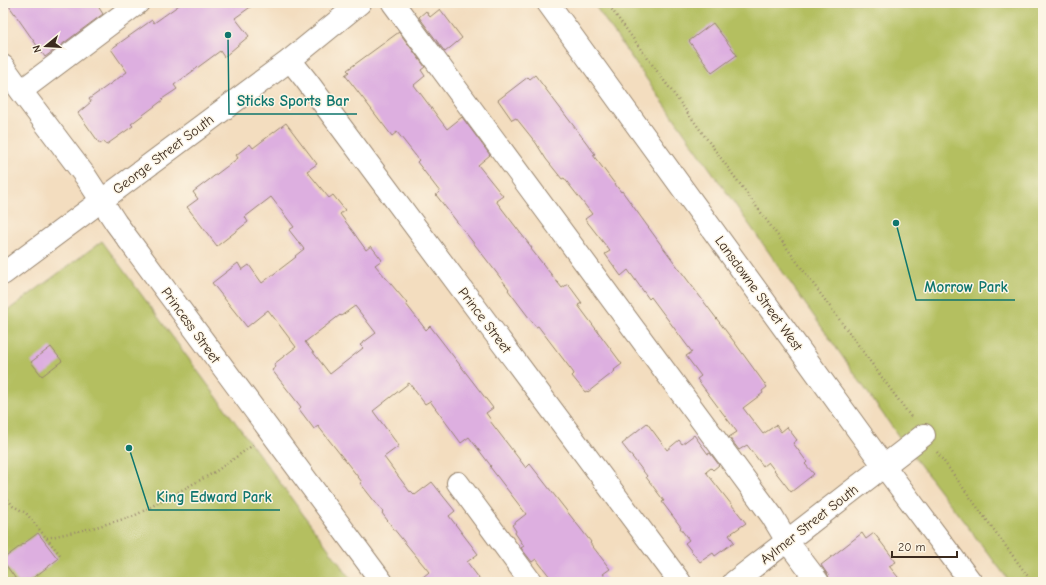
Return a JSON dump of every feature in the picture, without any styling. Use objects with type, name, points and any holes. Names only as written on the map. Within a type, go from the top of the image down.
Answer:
[{"type":"street","points":[[21,91],[138,3]]},
{"type":"street","name":"George Street South","points":[[3,274],[290,60],[360,3]]},
{"type":"street","points":[[393,3],[772,516],[787,541],[818,582]]},
{"type":"street","name":"Lansdowne Street West","points":[[548,3],[884,466],[971,582]]},
{"type":"street","name":"Prince Street","points":[[290,60],[680,582]]},
{"type":"street","name":"Princess Street","points":[[3,66],[86,177],[116,223],[382,582]]},
{"type":"street","name":"Aylmer Street South","points":[[734,582],[924,435]]},
{"type":"street","points":[[458,483],[531,582]]},
{"type":"path","points":[[607,3],[1032,582]]},
{"type":"path","points":[[47,538],[96,527],[134,516],[215,472],[271,432]]},
{"type":"path","points":[[3,493],[13,506],[26,513],[60,556]]},
{"type":"green space","points":[[593,3],[1043,3],[1043,582],[1010,582],[904,444]]},
{"type":"green space","points":[[102,241],[353,582],[3,582],[3,314]]},
{"type":"building","points":[[7,3],[96,3],[103,14],[45,57]]},
{"type":"building","points":[[182,3],[256,3],[235,18],[249,36],[224,57],[220,51],[174,85],[177,89],[131,124],[133,126],[106,145],[104,141],[100,144],[78,113],[91,102],[89,99],[127,72],[111,49],[152,20],[154,23]]},
{"type":"building","points":[[440,9],[462,38],[445,52],[419,17],[426,11],[430,17]]},
{"type":"building","points":[[713,23],[737,55],[712,73],[689,41]]},
{"type":"building","points":[[399,32],[425,67],[421,70],[425,76],[414,85],[447,129],[462,117],[490,155],[478,165],[503,196],[496,201],[562,288],[568,284],[582,303],[578,305],[622,364],[588,392],[585,392],[572,376],[574,374],[573,372],[538,326],[536,327],[508,290],[509,289],[436,195],[440,192],[417,162],[419,160],[397,132],[392,136],[345,75],[349,72],[347,70]]},
{"type":"building","points":[[535,75],[767,387],[762,391],[763,393],[743,408],[763,434],[776,425],[781,432],[787,427],[797,440],[793,443],[807,462],[805,464],[814,474],[791,492],[768,462],[763,466],[747,445],[739,450],[729,437],[737,432],[697,379],[701,376],[686,356],[692,352],[651,297],[649,299],[628,270],[621,276],[605,254],[610,251],[585,219],[592,214],[564,178],[562,179],[546,159],[536,143],[516,118],[512,120],[498,100],[528,77],[530,79]]},
{"type":"building","points":[[286,123],[317,164],[307,171],[329,198],[333,195],[345,210],[340,214],[366,250],[371,246],[382,260],[375,265],[407,303],[406,304],[426,330],[430,326],[493,408],[486,413],[491,420],[490,421],[526,468],[530,464],[591,542],[590,543],[610,569],[603,574],[609,582],[554,582],[536,559],[532,562],[521,548],[524,546],[515,533],[516,531],[512,525],[526,514],[469,437],[461,443],[430,401],[425,404],[409,383],[373,411],[399,446],[384,457],[410,492],[411,491],[415,495],[432,482],[455,511],[449,516],[478,554],[467,562],[482,582],[417,582],[429,572],[393,528],[382,513],[383,512],[360,483],[362,482],[318,426],[314,429],[299,409],[301,407],[272,370],[276,367],[274,364],[296,347],[268,310],[247,327],[212,283],[238,263],[242,270],[249,265],[262,283],[304,249],[289,230],[294,227],[271,197],[245,217],[248,222],[217,246],[187,207],[198,199],[193,192],[238,158],[236,155],[250,144],[253,148]],"holes":[[[355,306],[376,333],[360,345],[363,348],[330,374],[305,342],[340,315],[341,316]]]},
{"type":"building","points":[[51,347],[62,361],[42,376],[31,362]]},
{"type":"building","points":[[647,423],[667,450],[679,440],[682,444],[694,435],[708,454],[710,453],[719,465],[713,470],[711,468],[706,472],[746,523],[729,535],[734,542],[715,556],[713,553],[700,562],[685,543],[689,540],[662,502],[664,501],[622,444]]},
{"type":"building","points":[[38,533],[58,559],[28,582],[18,582],[3,559]]},
{"type":"building","points":[[862,533],[866,539],[874,533],[896,562],[889,566],[902,582],[830,582],[828,575],[821,565]]},
{"type":"place","name":"Sticks Sports Bar","points":[[228,35]]},
{"type":"place","name":"Morrow Park","points":[[896,223]]},
{"type":"place","name":"King Edward Park","points":[[129,448]]}]
